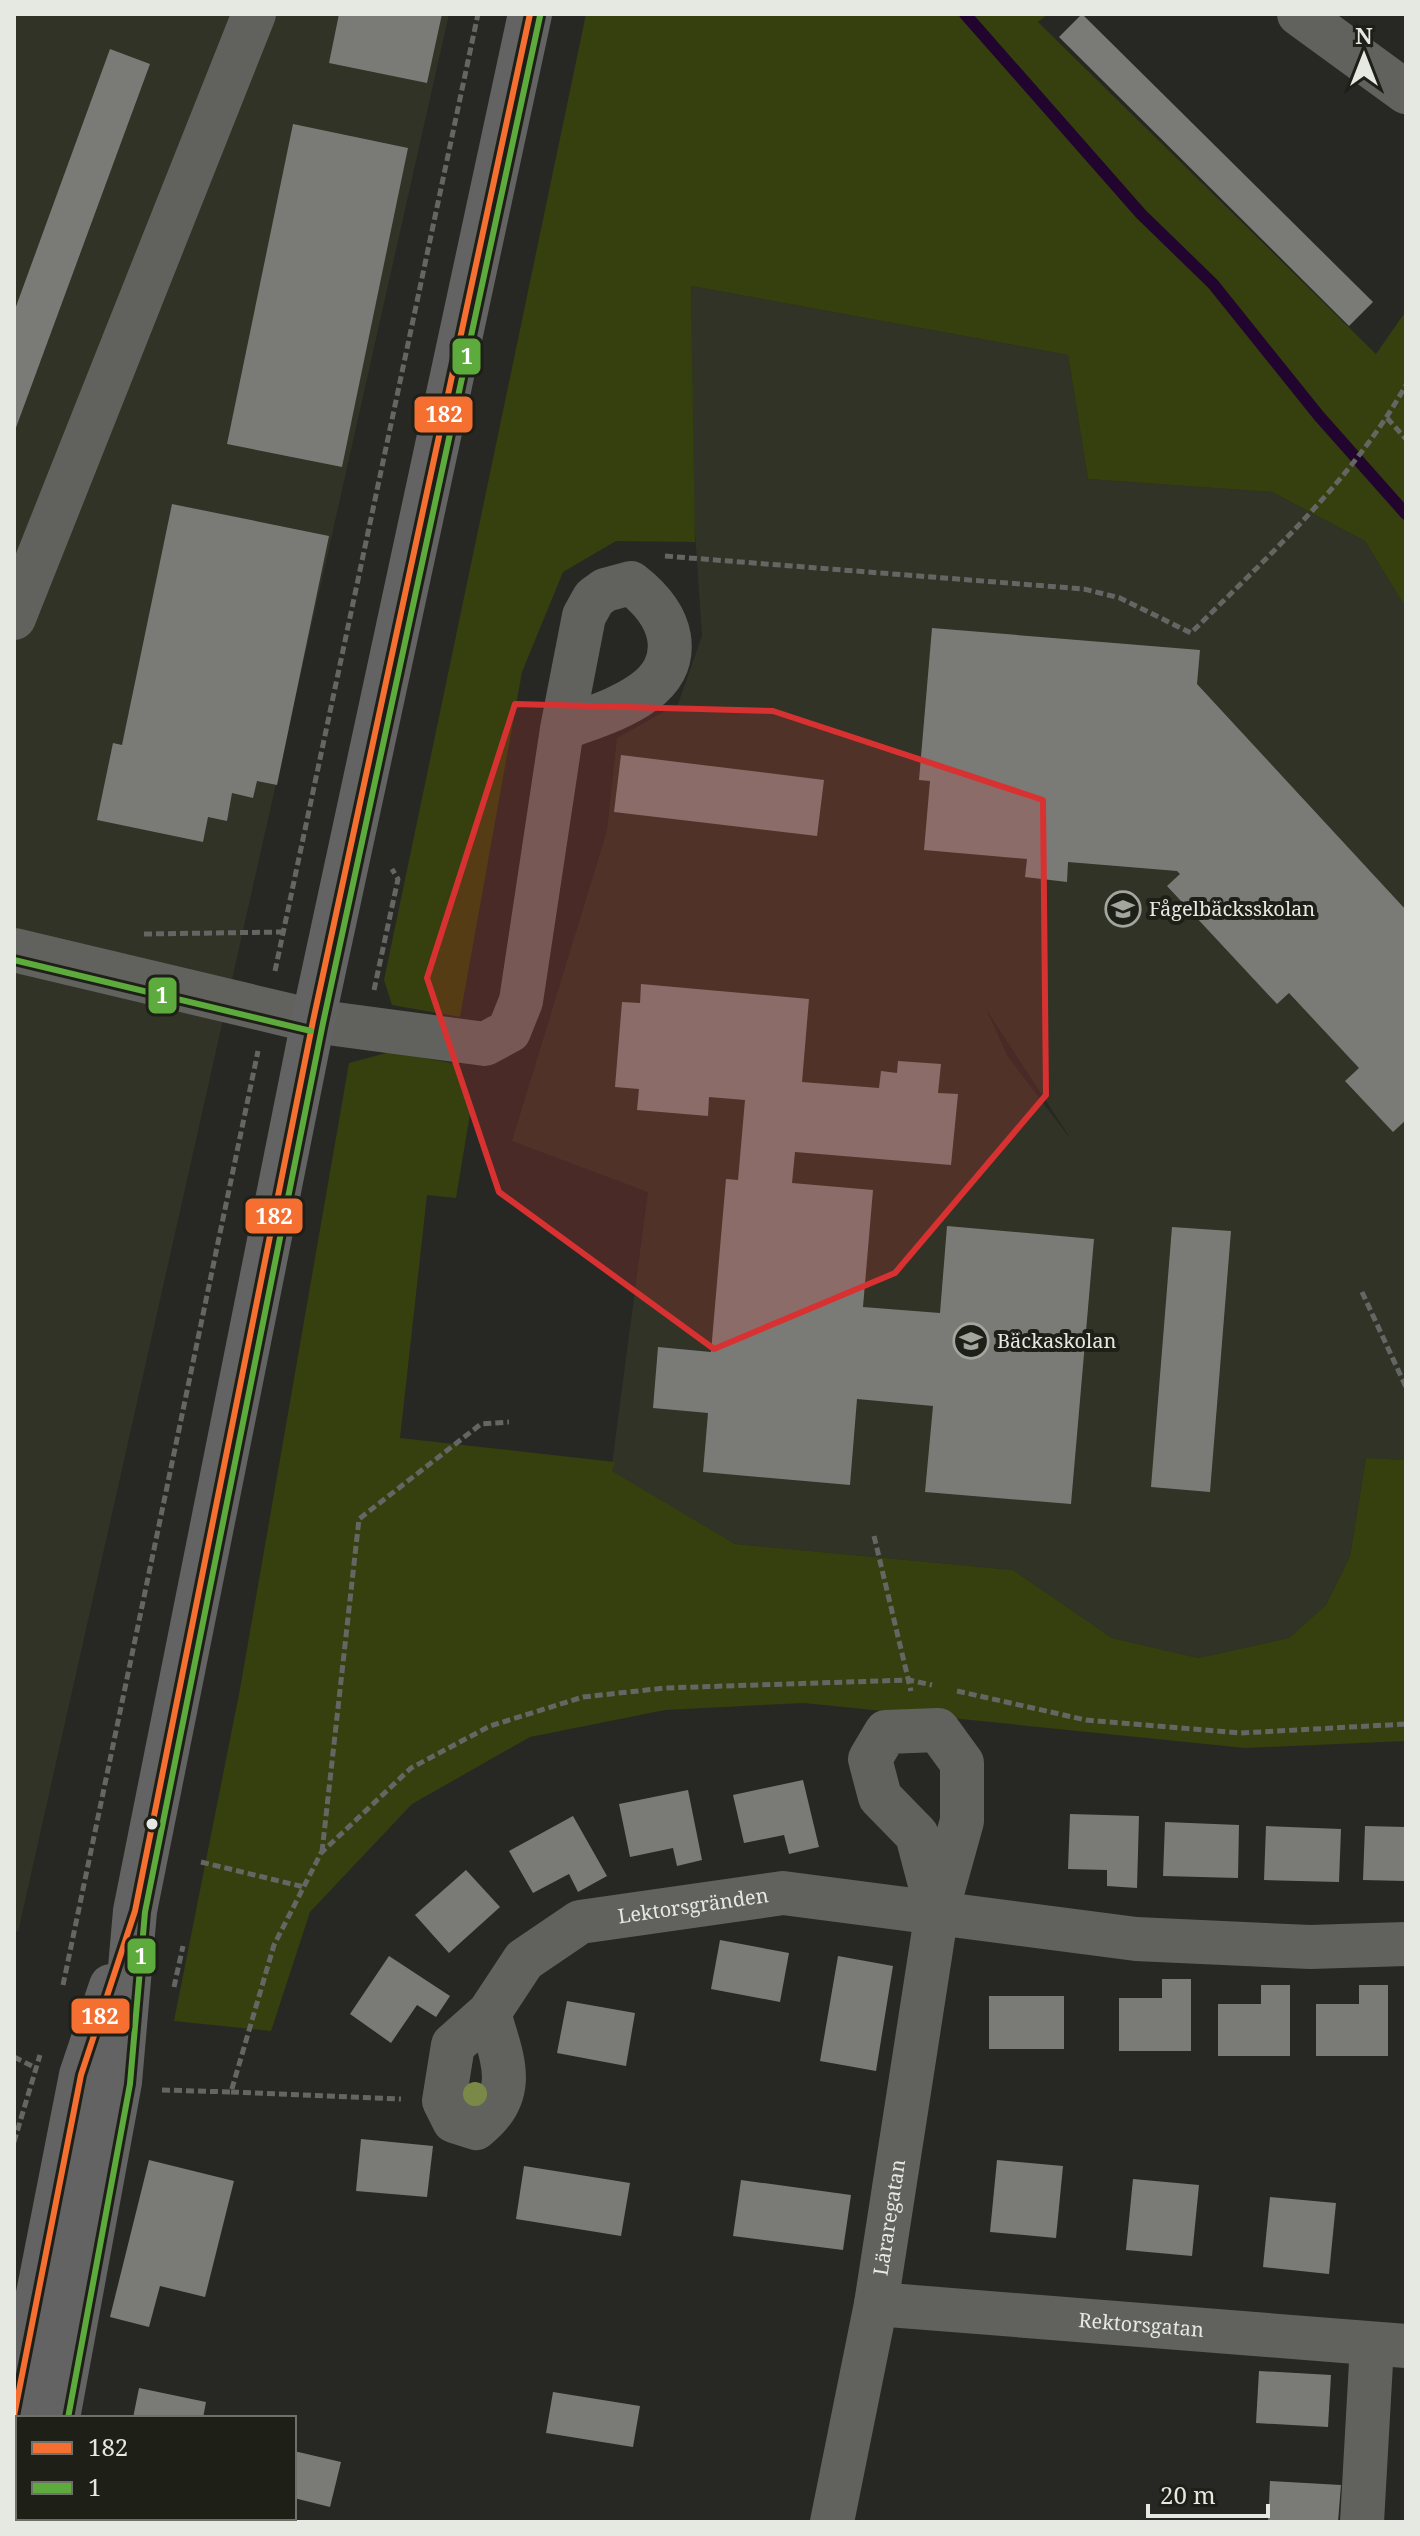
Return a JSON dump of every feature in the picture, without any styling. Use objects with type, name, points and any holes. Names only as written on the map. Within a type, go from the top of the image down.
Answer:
[{"type":"main road","points":[[14,2416],[100,2079],[313,1021],[530,14]]},
{"type":"main road","points":[[58,2416],[100,2079]]},
{"type":"street","points":[[14,618],[254,14]]},
{"type":"street","points":[[1299,14],[1406,92]]},
{"type":"street","points":[[14,950],[313,1021],[485,1044],[509,1031],[521,1001],[562,729],[584,616],[594,598],[605,590],[631,583],[657,607],[667,626],[671,650],[666,670],[645,693],[562,729]]},
{"type":"street","name":"Läraregatan","points":[[832,2522],[876,2304],[937,1911],[962,1821],[962,1763],[938,1730],[886,1732],[870,1759],[880,1797],[917,1835],[937,1911]]},
{"type":"street","name":"Lektorsgränden","points":[[444,2101],[453,2045],[489,2013],[524,1960],[580,1922],[783,1893],[937,1911]]},
{"type":"street","points":[[937,1911],[1136,1939],[1310,1947],[1406,1944]]},
{"type":"street","points":[[444,2101],[454,2121],[476,2128],[493,2115],[506,2087],[504,2065],[489,2013]]},
{"type":"street","name":"Rektorsgatan","points":[[876,2304],[1389,2346]]},
{"type":"street","points":[[1362,2522],[1389,2346]]},
{"type":"path","points":[[63,1988],[478,14]]},
{"type":"path","points":[[631,583],[659,556],[1084,589],[1120,598],[1191,633],[1322,502],[1387,418],[1406,385]]},
{"type":"path","points":[[1387,418],[1406,439]]},
{"type":"path","points":[[365,1030],[398,879],[392,869]]},
{"type":"path","points":[[133,934],[197,936],[283,932]]},
{"type":"path","points":[[1362,1292],[1406,1387]]},
{"type":"path","points":[[321,1853],[359,1519],[481,1424],[509,1422]]},
{"type":"path","points":[[874,1536],[909,1680],[916,1731]]},
{"type":"path","points":[[231,2092],[274,1945],[321,1853],[411,1768],[490,1726],[583,1697],[665,1688],[909,1680],[940,1687]]},
{"type":"path","points":[[956,1690],[1086,1720],[1241,1733],[1406,1724]]},
{"type":"path","points":[[201,1862],[304,1887]]},
{"type":"path","points":[[14,2142],[34,2067],[45,2042]]},
{"type":"path","points":[[14,2057],[34,2067],[151,2090],[444,2101]]},
{"type":"highlighted area","points":[[515,704],[773,711],[1043,800],[1046,1095],[895,1273],[714,1349],[499,1192],[427,978]]},
{"type":"shaded area","points":[[14,14],[449,14],[18,1932],[14,1931]]},
{"type":"shaded area","points":[[691,286],[1068,355],[1088,479],[1272,492],[1365,541],[1406,608],[1406,1460],[1366,1458],[1350,1556],[1326,1605],[1289,1638],[1198,1658],[1112,1638],[1013,1570],[735,1544],[611,1471],[648,1192],[512,1141],[607,831],[617,738],[678,704],[702,636],[694,517]],"holes":[[[986,1009],[1069,1137],[1008,1057]]]},
{"type":"green space","points":[[586,14],[1048,14],[1038,22],[1376,354],[1406,311],[1406,608],[1365,541],[1272,492],[1088,479],[1068,355],[691,286],[695,542],[616,541],[563,572],[522,672],[460,1017],[392,1005],[384,980]]},
{"type":"green space","points":[[390,1052],[457,1064],[472,1102],[456,1198],[427,1195],[400,1438],[615,1462],[612,1471],[735,1544],[1013,1570],[1112,1638],[1198,1658],[1289,1638],[1326,1605],[1350,1556],[1366,1458],[1406,1460],[1406,1741],[1245,1748],[804,1703],[665,1710],[530,1737],[412,1804],[310,1912],[271,2031],[174,2021],[240,1689],[349,1063]]},
{"type":"building","points":[[339,14],[442,14],[427,83],[329,63]]},
{"type":"building","points":[[1082,14],[1373,302],[1349,326],[1059,37]]},
{"type":"building","points":[[110,49],[150,64],[14,433],[14,312]]},
{"type":"building","points":[[293,124],[408,148],[342,467],[227,444]]},
{"type":"building","points":[[172,504],[329,536],[277,785],[257,781],[253,798],[232,793],[227,821],[208,817],[203,842],[97,820],[113,743],[122,745]]},
{"type":"building","points":[[932,628],[1200,650],[1197,684],[1406,910],[1406,1120],[1393,1132],[1345,1081],[1359,1068],[1289,993],[1277,1004],[1167,886],[1180,874],[1177,871],[1068,862],[1067,882],[1025,877],[1027,859],[924,850],[930,781],[919,780]]},
{"type":"building","points":[[621,755],[824,780],[817,836],[614,812]]},
{"type":"building","points":[[641,984],[809,999],[802,1082],[879,1088],[881,1071],[897,1073],[898,1061],[941,1064],[938,1093],[958,1094],[951,1165],[795,1152],[792,1183],[873,1190],[863,1307],[940,1313],[947,1226],[1094,1239],[1071,1504],[925,1492],[933,1406],[857,1399],[850,1485],[703,1472],[708,1413],[653,1408],[658,1347],[711,1352],[726,1179],[738,1180],[745,1100],[709,1097],[708,1116],[637,1110],[639,1089],[615,1087],[622,1002],[640,1003]]},
{"type":"building","points":[[1172,1227],[1231,1231],[1210,1492],[1151,1487]]},
{"type":"building","points":[[803,1780],[819,1847],[789,1854],[784,1835],[744,1843],[733,1795]]},
{"type":"building","points":[[688,1790],[702,1860],[677,1866],[673,1848],[630,1857],[619,1804]]},
{"type":"building","points":[[1070,1814],[1139,1816],[1137,1888],[1107,1886],[1107,1870],[1068,1869]]},
{"type":"building","points":[[573,1816],[607,1876],[578,1892],[569,1874],[533,1893],[509,1851]]},
{"type":"building","points":[[1165,1822],[1239,1825],[1238,1878],[1163,1876]]},
{"type":"building","points":[[1266,1826],[1341,1829],[1339,1882],[1264,1880]]},
{"type":"building","points":[[1365,1826],[1406,1827],[1406,1881],[1363,1880]]},
{"type":"building","points":[[466,1870],[500,1907],[449,1953],[415,1915]]},
{"type":"building","points":[[720,1940],[789,1953],[780,2002],[711,1989]]},
{"type":"building","points":[[389,1956],[450,1996],[436,2017],[417,2005],[391,2043],[350,2014]]},
{"type":"building","points":[[838,1956],[893,1966],[876,2071],[820,2061]]},
{"type":"building","points":[[1162,1979],[1191,1979],[1191,2051],[1119,2051],[1119,1998],[1162,1998]]},
{"type":"building","points":[[1261,1985],[1290,1985],[1290,2056],[1218,2056],[1218,2004],[1261,2004]]},
{"type":"building","points":[[1359,1985],[1388,1985],[1388,2056],[1316,2056],[1316,2004],[1359,2004]]},
{"type":"building","points":[[989,1996],[1064,1996],[1064,2049],[989,2049]]},
{"type":"building","points":[[567,2001],[635,2013],[626,2066],[557,2053]]},
{"type":"building","points":[[361,2139],[433,2146],[427,2197],[356,2191]]},
{"type":"building","points":[[149,2160],[234,2181],[205,2297],[160,2286],[149,2327],[110,2317]]},
{"type":"building","points":[[997,2160],[1063,2166],[1056,2238],[990,2232]]},
{"type":"building","points":[[524,2166],[630,2183],[621,2236],[516,2219]]},
{"type":"building","points":[[1133,2179],[1199,2185],[1192,2256],[1126,2250]]},
{"type":"building","points":[[741,2180],[851,2195],[843,2250],[733,2236]]},
{"type":"building","points":[[1270,2197],[1336,2203],[1329,2274],[1263,2267]]},
{"type":"building","points":[[1259,2371],[1331,2375],[1328,2427],[1256,2423]]},
{"type":"building","points":[[139,2388],[206,2402],[203,2416],[133,2416]]},
{"type":"building","points":[[553,2392],[640,2406],[633,2447],[546,2433]]},
{"type":"building","points":[[296,2451],[341,2462],[330,2507],[296,2498]]},
{"type":"building","points":[[1270,2481],[1341,2485],[1338,2522],[1268,2522]]},
{"type":"waterway","points":[[965,14],[1141,214],[1213,284],[1319,416],[1406,514]]},
{"type":"transit line","name":"182","points":[[14,2416],[81,2075],[135,1911],[313,1021],[530,14]]},
{"type":"transit line","name":"1","points":[[68,2416],[130,2084],[145,1912],[323,1023],[540,16]]},
{"type":"transit line","name":"1","points":[[14,960],[311,1031]]},
{"type":"place","name":"Fågelbäcksskolan","points":[[1123,909]]},
{"type":"place","name":"Bäckaskolan","points":[[971,1341]]}]
